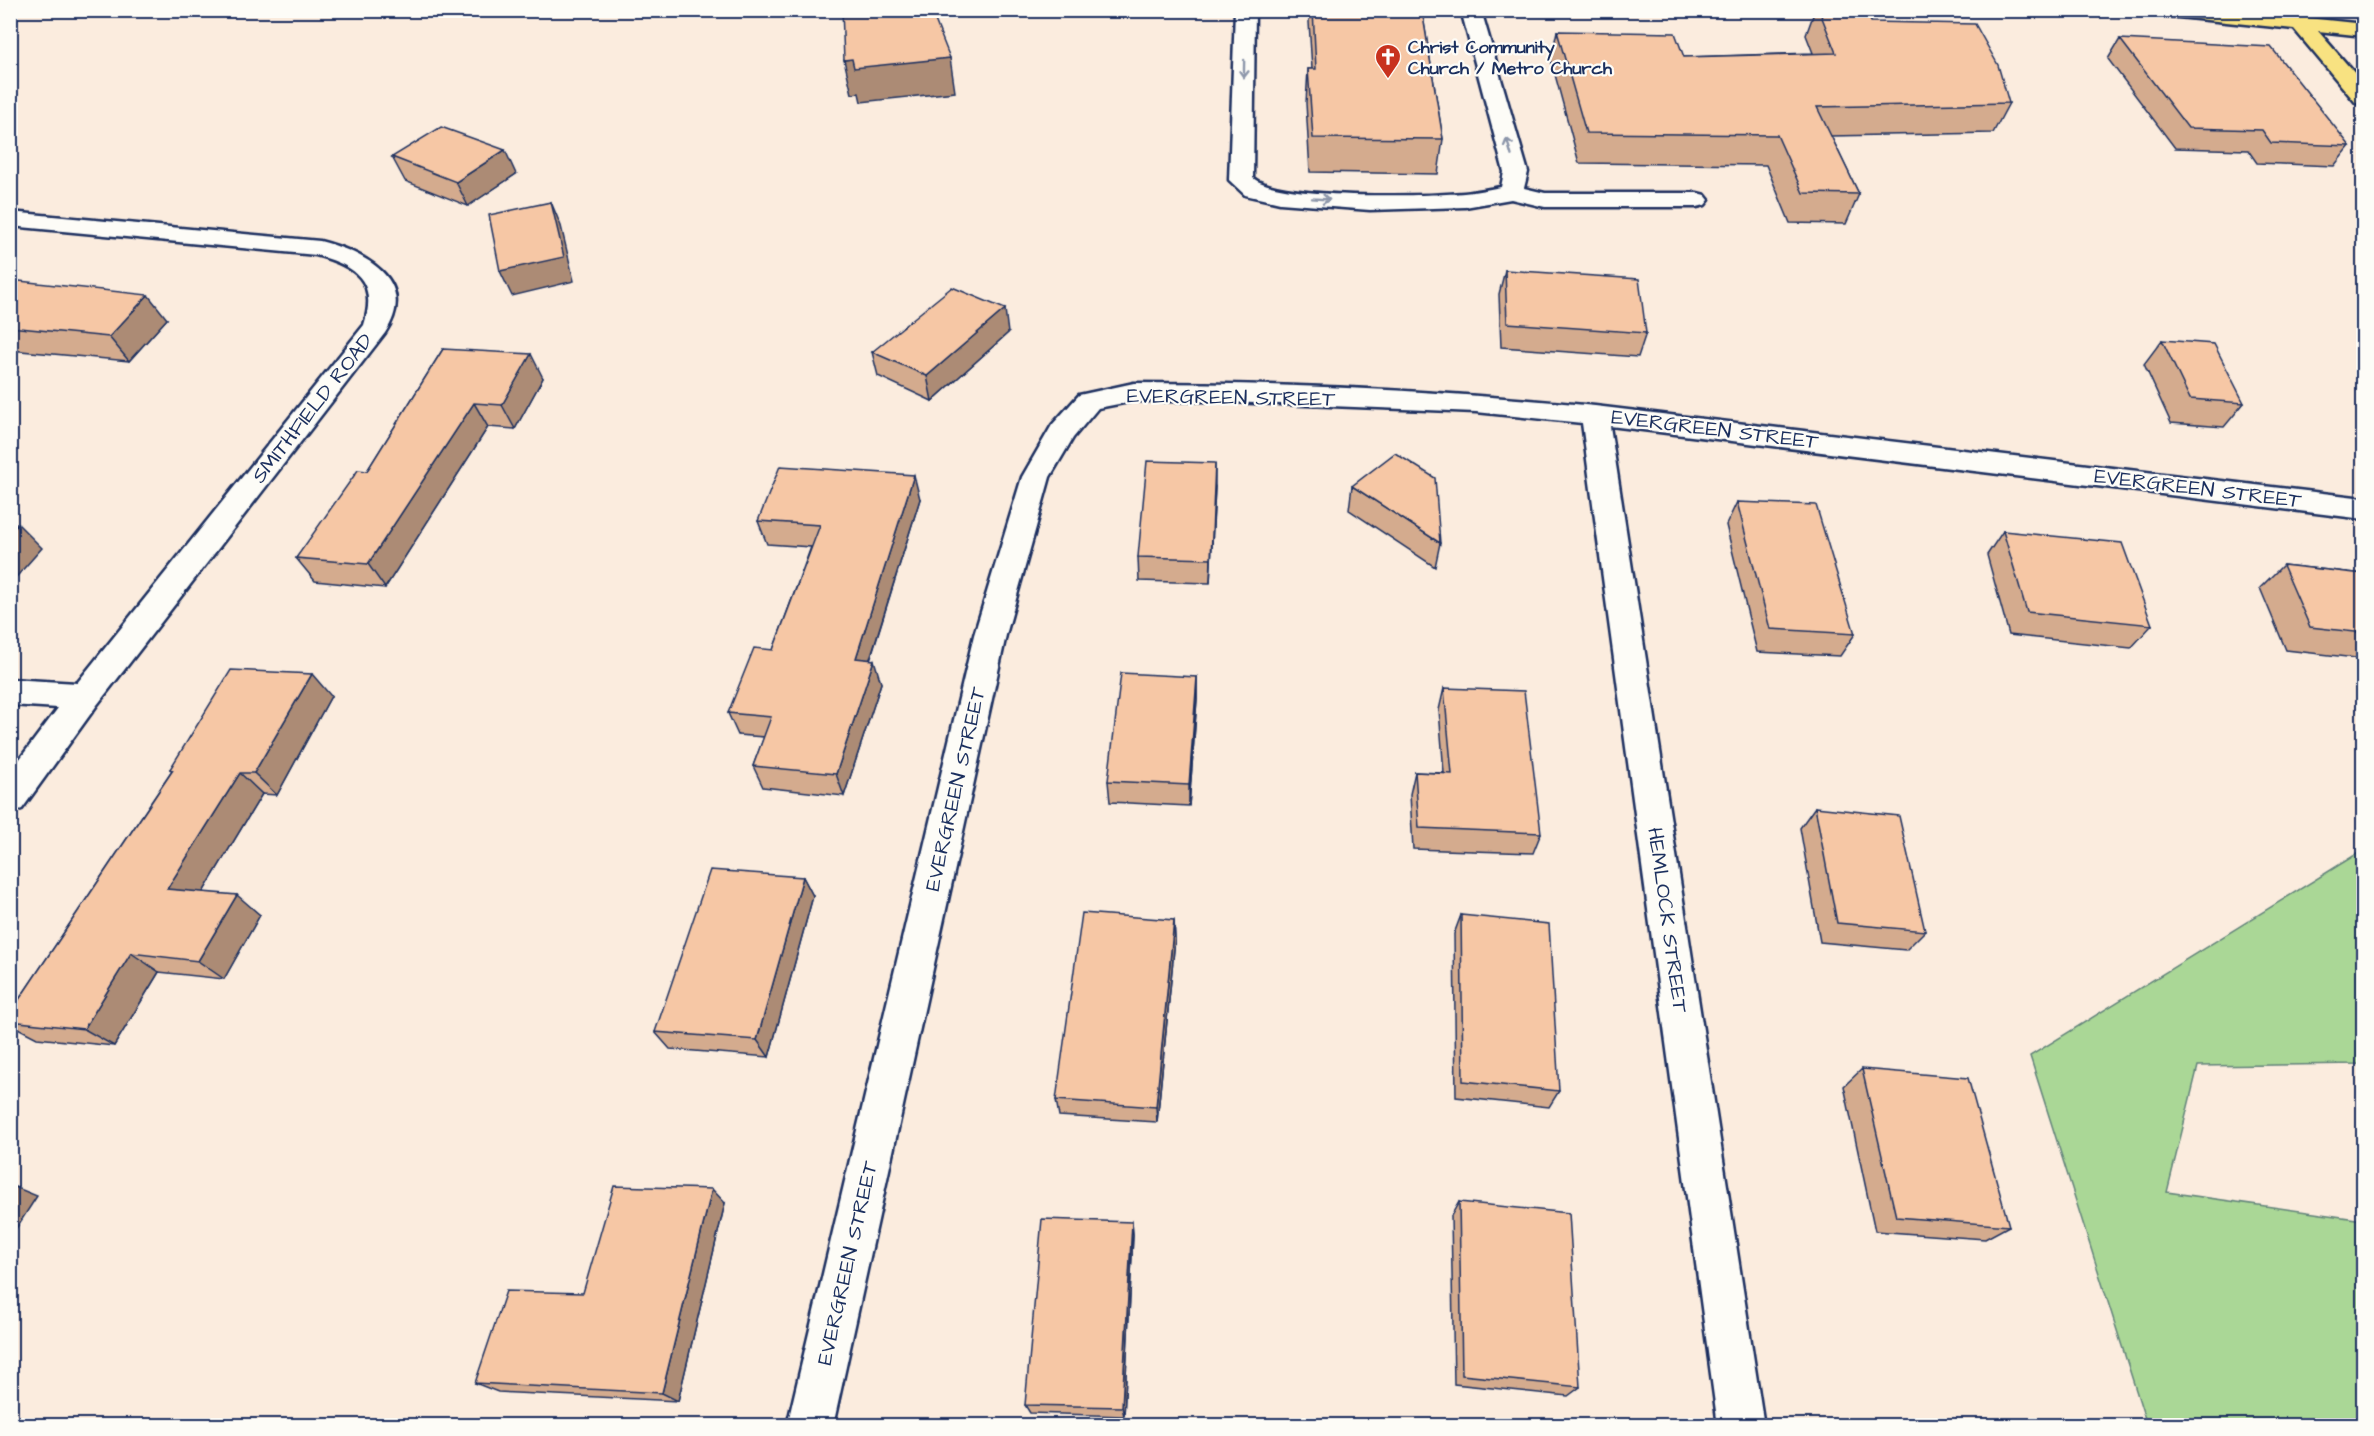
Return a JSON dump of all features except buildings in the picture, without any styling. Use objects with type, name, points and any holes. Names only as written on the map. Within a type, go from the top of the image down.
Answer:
[{"type":"main road","points":[[2168,10],[2297,17],[2364,30]]},
{"type":"main road","points":[[2297,17],[2364,98]]},
{"type":"street","points":[[1245,10],[1241,180],[1253,190],[1280,196],[1370,203],[1465,200],[1511,192],[1545,200],[1697,200]]},
{"type":"street","points":[[1471,10],[1516,172],[1511,192]]},
{"type":"street","name":"SMITHFIELD ROAD","points":[[10,219],[308,246],[335,251],[360,263],[376,279],[382,303],[376,327],[85,696],[10,799]]},
{"type":"street","name":"EVERGREEN STREET","points":[[810,1425],[990,635],[1036,477],[1062,432],[1089,401],[1134,392],[1205,392],[1476,403],[1595,415],[2364,509]]},
{"type":"street","name":"HEMLOCK STREET","points":[[1595,415],[1741,1425]]},
{"type":"street","points":[[10,692],[85,696]]},
{"type":"green space","points":[[2360,852],[2364,855],[2363,1064],[2198,1066],[2167,1192],[2363,1220],[2363,1425],[2147,1425],[2030,1056]]},
{"type":"place","name":"Christ Community Church / Metro Church","points":[[1388,80]]}]
